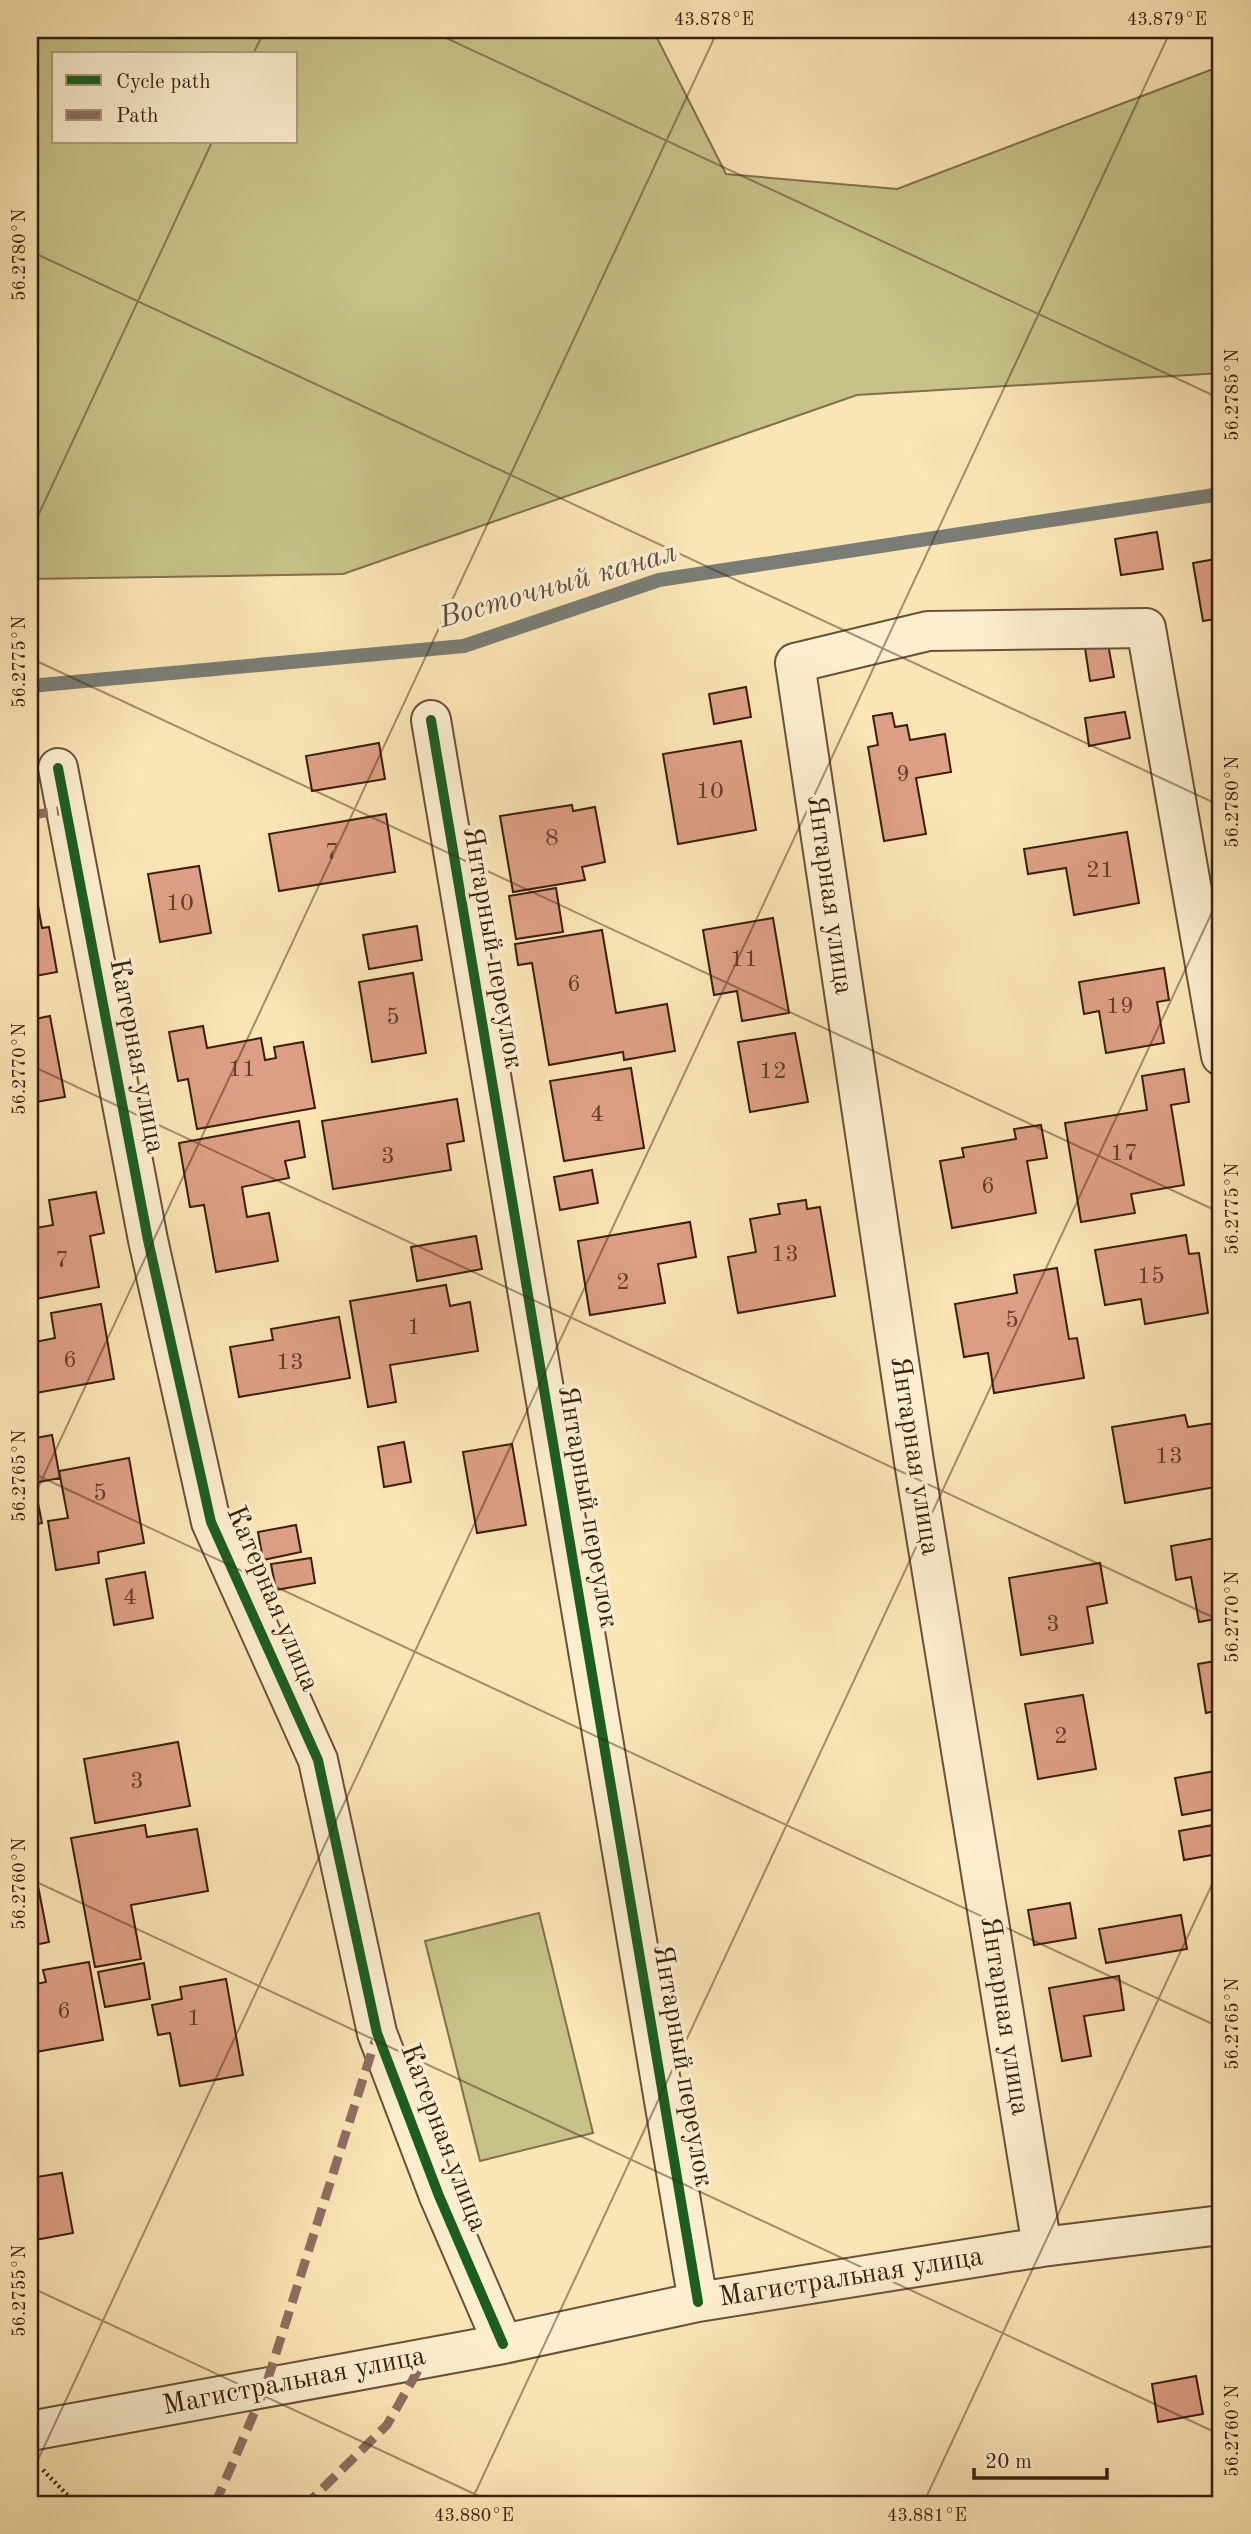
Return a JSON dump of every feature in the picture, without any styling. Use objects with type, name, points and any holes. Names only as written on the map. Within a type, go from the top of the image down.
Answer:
[{"type":"street","name":"Янтарная улица","points":[[1042,2247],[914,1462],[795,663],[928,631],[1146,628],[1221,1056]]},
{"type":"street","name":"Янтарный переулок","points":[[431,720],[698,2302]]},
{"type":"street","name":"Катерная улица","points":[[58,768],[148,1240],[211,1521],[318,1760],[377,2033],[439,2196],[503,2344]]},
{"type":"street","name":"Магистральная улица","points":[[34,2449],[698,2302],[1042,2247],[1221,2225]]},
{"type":"path","points":[[34,2449],[76,2504]]},
{"type":"shaded area","points":[[30,30],[653,30],[726,174],[897,189],[1221,66],[1221,373],[857,395],[343,574],[30,579]]},
{"type":"shaded area","points":[[539,1913],[593,2133],[480,2161],[425,1941]]},
{"type":"building","points":[[1157,532],[1163,569],[1121,575],[1115,539]]},
{"type":"building","points":[[1221,558],[1221,618],[1203,621],[1193,563]]},
{"type":"building","points":[[1108,644],[1114,677],[1090,681],[1085,648]]},
{"type":"building","points":[[746,687],[751,717],[714,724],[709,694]]},
{"type":"building","points":[[1125,712],[1130,738],[1089,746],[1085,718]]},
{"type":"building","points":[[892,713],[895,727],[907,725],[910,740],[945,734],[951,772],[916,778],[926,834],[884,841],[868,747],[878,745],[873,716]]},
{"type":"building","points":[[741,741],[756,830],[678,844],[663,754]]},
{"type":"building","points":[[379,743],[385,779],[312,791],[306,756]]},
{"type":"building","points":[[572,805],[573,811],[595,807],[605,862],[582,867],[585,880],[513,892],[500,816]]},
{"type":"building","points":[[386,814],[395,872],[279,891],[269,834]]},
{"type":"building","points":[[1127,832],[1139,903],[1074,915],[1066,868],[1028,874],[1024,849]]},
{"type":"building","points":[[30,862],[42,928],[49,927],[57,972],[30,977]]},
{"type":"building","points":[[199,866],[211,933],[160,942],[148,874]]},
{"type":"building","points":[[556,888],[563,932],[516,939],[509,896]]},
{"type":"building","points":[[773,918],[789,1013],[742,1021],[737,991],[714,995],[703,930]]},
{"type":"building","points":[[417,926],[422,960],[369,969],[363,935]]},
{"type":"building","points":[[602,930],[616,1013],[667,1004],[675,1051],[624,1060],[623,1052],[549,1065],[532,963],[518,965],[515,944]]},
{"type":"building","points":[[1164,968],[1169,1000],[1157,1002],[1164,1043],[1106,1053],[1099,1011],[1084,1014],[1079,982]]},
{"type":"building","points":[[413,973],[426,1053],[372,1062],[359,982]]},
{"type":"building","points":[[50,1016],[65,1097],[30,1103],[30,1020]]},
{"type":"building","points":[[203,1026],[207,1048],[261,1038],[265,1060],[276,1058],[274,1047],[303,1042],[315,1108],[197,1129],[188,1079],[178,1081],[169,1032]]},
{"type":"building","points":[[795,1033],[808,1102],[750,1112],[738,1042]]},
{"type":"building","points":[[631,1068],[644,1148],[564,1161],[550,1081]]},
{"type":"building","points":[[1184,1069],[1189,1102],[1171,1105],[1184,1185],[1131,1194],[1135,1213],[1081,1222],[1065,1123],[1147,1110],[1142,1076]]},
{"type":"building","points":[[457,1099],[464,1141],[447,1144],[451,1170],[333,1189],[322,1121]]},
{"type":"building","points":[[299,1121],[305,1157],[285,1161],[289,1178],[242,1187],[247,1217],[269,1213],[278,1261],[216,1272],[204,1205],[190,1207],[179,1143]]},
{"type":"building","points":[[1041,1125],[1047,1158],[1027,1161],[1036,1213],[952,1228],[940,1161],[964,1157],[962,1148],[1016,1139],[1014,1129]]},
{"type":"building","points":[[592,1170],[598,1203],[560,1210],[554,1177]]},
{"type":"building","points":[[96,1192],[104,1233],[90,1236],[99,1287],[30,1300],[30,1229],[53,1225],[49,1200]]},
{"type":"building","points":[[806,1200],[807,1209],[820,1207],[835,1296],[738,1313],[728,1257],[756,1252],[750,1219],[780,1214],[778,1204]]},
{"type":"building","points":[[690,1222],[696,1257],[658,1264],[665,1303],[590,1315],[578,1241]]},
{"type":"building","points":[[1186,1235],[1189,1254],[1199,1253],[1208,1313],[1145,1324],[1141,1299],[1105,1305],[1095,1250]]},
{"type":"building","points":[[476,1236],[482,1269],[417,1281],[411,1247]]},
{"type":"building","points":[[1057,1268],[1069,1339],[1077,1338],[1084,1378],[994,1393],[988,1353],[964,1357],[955,1304],[1017,1293],[1014,1275]]},
{"type":"building","points":[[446,1285],[450,1306],[470,1302],[478,1351],[390,1365],[396,1402],[368,1407],[350,1301]]},
{"type":"building","points":[[101,1304],[114,1379],[30,1394],[30,1343],[55,1338],[51,1313]]},
{"type":"building","points":[[339,1317],[350,1378],[239,1397],[230,1347],[273,1340],[271,1329]]},
{"type":"building","points":[[1185,1415],[1188,1427],[1221,1422],[1221,1486],[1125,1503],[1112,1427]]},
{"type":"building","points":[[52,1435],[60,1478],[34,1483],[42,1523],[30,1526],[30,1439]]},
{"type":"building","points":[[404,1442],[411,1482],[384,1487],[378,1447]]},
{"type":"building","points":[[512,1444],[526,1525],[477,1533],[463,1452]]},
{"type":"building","points":[[129,1458],[144,1543],[98,1552],[99,1563],[56,1570],[48,1521],[68,1518],[59,1471]]},
{"type":"building","points":[[296,1525],[301,1552],[263,1560],[258,1532]]},
{"type":"building","points":[[1221,1537],[1221,1618],[1199,1622],[1191,1577],[1176,1580],[1171,1546]]},
{"type":"building","points":[[311,1558],[315,1583],[276,1590],[271,1564]]},
{"type":"building","points":[[1100,1563],[1107,1603],[1087,1607],[1093,1643],[1021,1655],[1009,1578]]},
{"type":"building","points":[[145,1572],[153,1618],[114,1625],[106,1579]]},
{"type":"building","points":[[1221,1660],[1221,1749],[1215,1711],[1206,1713],[1198,1664]]},
{"type":"building","points":[[1083,1695],[1096,1769],[1038,1779],[1025,1704]]},
{"type":"building","points":[[178,1742],[190,1806],[95,1823],[84,1759]]},
{"type":"building","points":[[1221,1770],[1221,1808],[1182,1815],[1175,1778]]},
{"type":"building","points":[[145,1825],[147,1837],[197,1829],[208,1891],[131,1905],[141,1959],[95,1967],[71,1838]]},
{"type":"building","points":[[1213,1825],[1218,1854],[1184,1860],[1179,1831]]},
{"type":"building","points":[[35,1871],[49,1942],[30,1946],[30,1872]]},
{"type":"building","points":[[1070,1903],[1076,1938],[1034,1945],[1028,1910]]},
{"type":"building","points":[[1181,1915],[1187,1949],[1106,1963],[1099,1929]]},
{"type":"building","points":[[89,1962],[103,2040],[30,2053],[30,1985],[46,1982],[43,1970]]},
{"type":"building","points":[[144,1963],[150,1999],[105,2007],[98,1972]]},
{"type":"building","points":[[1119,1976],[1124,2010],[1084,2016],[1091,2056],[1062,2061],[1049,1988]]},
{"type":"building","points":[[226,1979],[243,2075],[180,2086],[170,2033],[158,2035],[152,2005],[182,1999],[180,1987]]},
{"type":"building","points":[[62,2173],[73,2233],[30,2241],[30,2178]]},
{"type":"building","points":[[1196,2376],[1203,2414],[1158,2422],[1152,2384]]},
{"type":"waterway","name":"Восточный канал","points":[[30,686],[464,646],[659,580],[1221,494]]},
{"type":"marked path","points":[[30,815],[66,810]]},
{"type":"marked path","points":[[215,2504],[265,2388],[377,2035]]},
{"type":"marked path","points":[[301,2504],[313,2498],[387,2425],[425,2358]]},
{"type":"cycle path","points":[[431,720],[698,2302]]},
{"type":"cycle path","points":[[58,768],[148,1240],[211,1522],[318,1760],[377,2033],[439,2196],[503,2344]]}]
